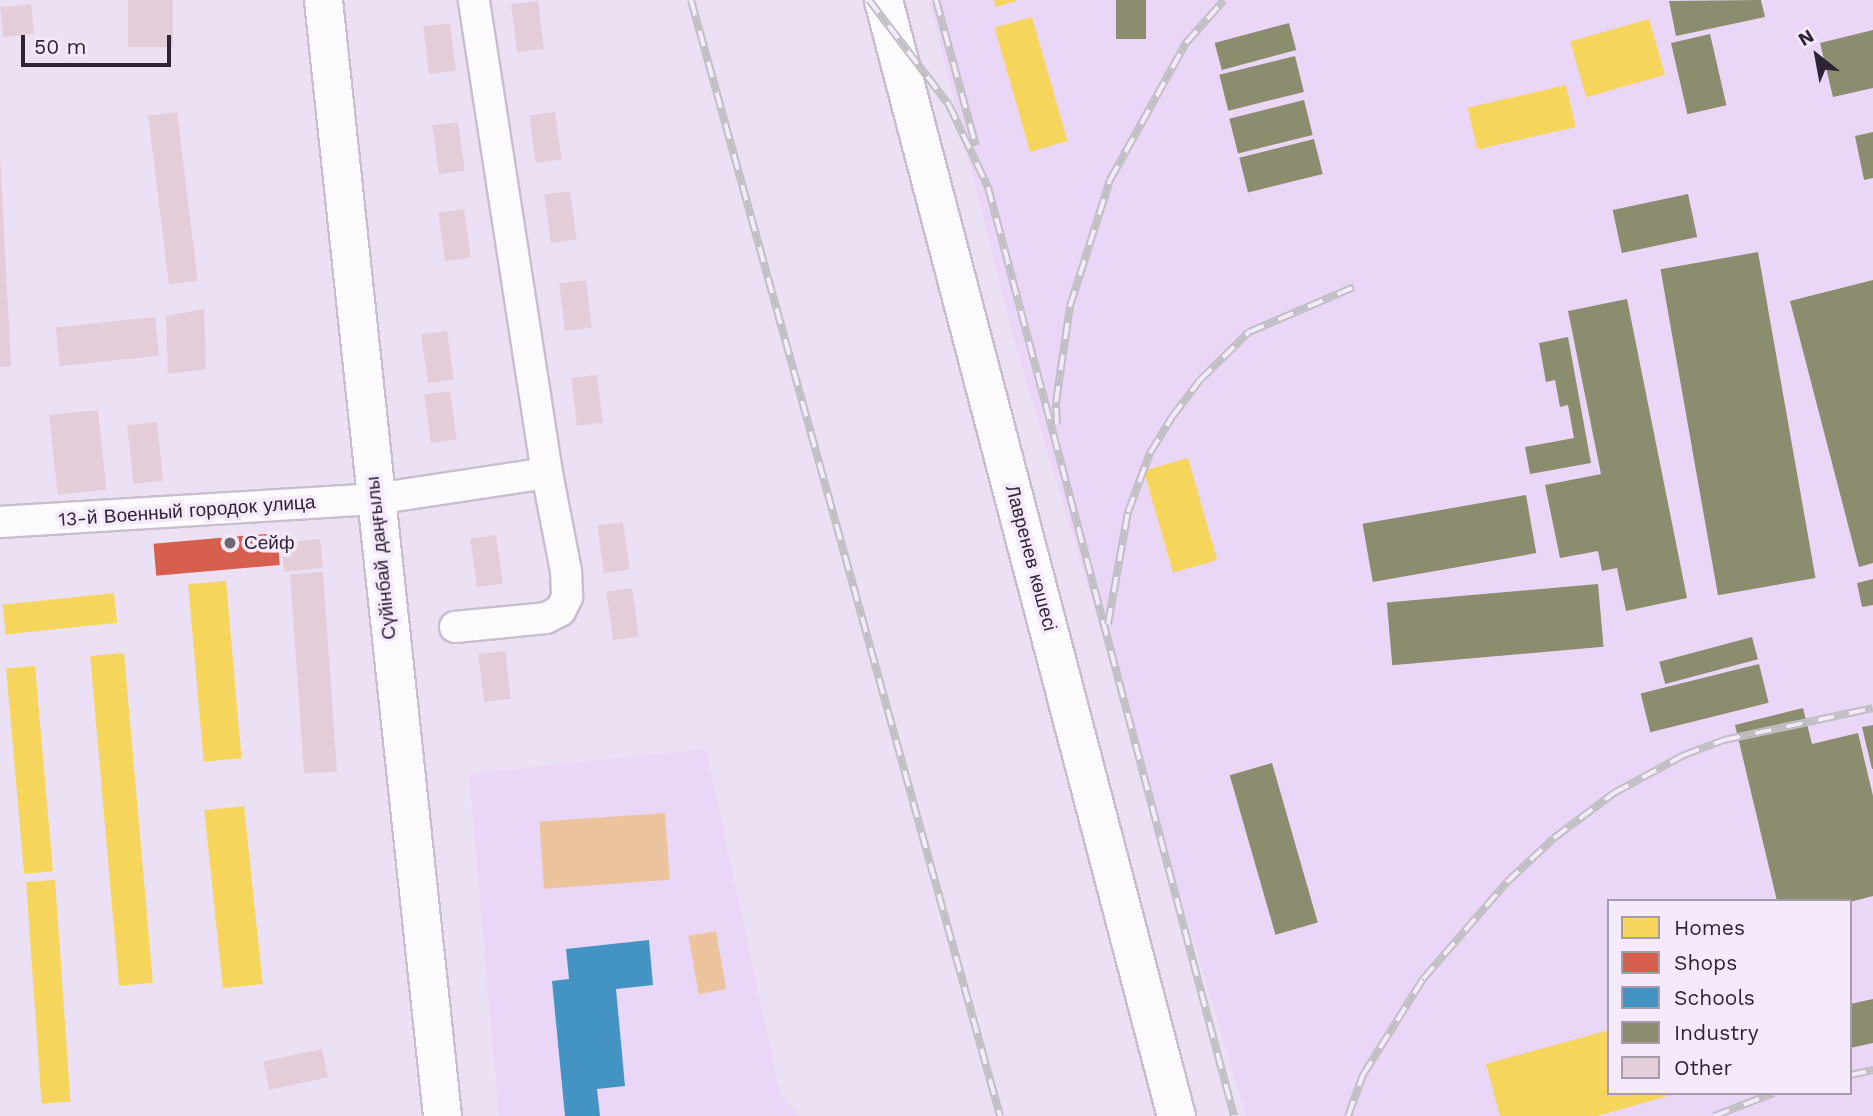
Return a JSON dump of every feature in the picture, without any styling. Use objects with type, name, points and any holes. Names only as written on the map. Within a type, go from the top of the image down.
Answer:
[{"type":"main road","name":"Сүйінбай даңғылы","points":[[323,0],[442,1116]]},
{"type":"main road","name":"Лавренев көшесі","points":[[883,0],[1176,1116]]},
{"type":"street","points":[[455,627],[545,618],[560,611],[567,597],[566,571],[547,473],[474,0]]},
{"type":"street","name":"13-й Военный городок улица","points":[[0,523],[375,499],[547,473]]},
{"type":"shaded area","points":[[929,0],[1873,0],[1873,1116],[1246,1116],[1012,333]]},
{"type":"shaded area","points":[[706,749],[780,1094],[800,1116],[499,1116],[469,774]]},
{"type":"shaded area","points":[[665,813],[670,880],[544,889],[539,822]]},
{"type":"shaded area","points":[[716,931],[726,989],[699,994],[688,936]]},
{"type":"building: Homes","points":[[994,0],[1016,0],[1016,1],[996,7]]},
{"type":"building: Homes","points":[[1032,17],[1068,141],[1030,152],[995,28]]},
{"type":"building: Homes","points":[[1649,19],[1665,75],[1586,97],[1570,42]]},
{"type":"building: Homes","points":[[1566,85],[1576,127],[1477,150],[1468,108]]},
{"type":"building: Homes","points":[[1188,458],[1217,560],[1173,573],[1144,471]]},
{"type":"building: Homes","points":[[226,581],[242,758],[204,762],[188,584]]},
{"type":"building: Homes","points":[[114,593],[117,623],[6,635],[3,605]]},
{"type":"building: Homes","points":[[124,653],[153,983],[119,986],[90,656]]},
{"type":"building: Homes","points":[[35,666],[53,871],[24,874],[6,669]]},
{"type":"building: Homes","points":[[244,806],[263,984],[223,988],[204,810]]},
{"type":"building: Homes","points":[[55,880],[70,1101],[42,1103],[26,882]]},
{"type":"building: Homes","points":[[1607,1031],[1607,1095],[1671,1095],[1597,1116],[1500,1116],[1486,1064]]},
{"type":"building: Shops","points":[[277,533],[280,565],[156,576],[153,544]]},
{"type":"building: Schools","points":[[649,940],[653,985],[616,989],[625,1086],[597,1089],[600,1116],[565,1116],[552,981],[569,979],[566,949]]},
{"type":"building: Industry","points":[[1116,0],[1146,0],[1146,39],[1116,39]]},
{"type":"building: Industry","points":[[1761,0],[1765,17],[1676,36],[1669,1]]},
{"type":"building: Industry","points":[[1289,23],[1296,50],[1222,70],[1215,43]]},
{"type":"building: Industry","points":[[1873,30],[1873,88],[1833,97],[1820,43]]},
{"type":"building: Industry","points":[[1710,34],[1726,105],[1687,114],[1671,43]]},
{"type":"building: Industry","points":[[1295,56],[1304,92],[1228,111],[1219,75]]},
{"type":"building: Industry","points":[[1304,100],[1313,135],[1238,154],[1229,119]]},
{"type":"building: Industry","points":[[1873,132],[1873,178],[1864,180],[1855,136]]},
{"type":"building: Industry","points":[[1314,139],[1323,174],[1248,193],[1239,158]]},
{"type":"building: Industry","points":[[1688,194],[1697,237],[1622,253],[1613,210]]},
{"type":"building: Industry","points":[[1758,252],[1815,578],[1718,595],[1661,269]]},
{"type":"building: Industry","points":[[1873,280],[1873,563],[1859,567],[1790,301]]},
{"type":"building: Industry","points":[[1627,299],[1687,598],[1626,611],[1617,568],[1602,571],[1598,551],[1560,558],[1545,485],[1601,474],[1568,311]]},
{"type":"building: Industry","points":[[1568,337],[1591,463],[1530,474],[1525,447],[1574,438],[1568,405],[1560,407],[1555,380],[1546,382],[1539,343]]},
{"type":"building: Industry","points":[[1526,495],[1536,553],[1373,582],[1363,524]]},
{"type":"building: Industry","points":[[1873,579],[1873,605],[1862,607],[1857,583]]},
{"type":"building: Industry","points":[[1598,584],[1603,647],[1392,665],[1387,602]]},
{"type":"building: Industry","points":[[1752,637],[1758,659],[1665,684],[1659,662]]},
{"type":"building: Industry","points":[[1759,664],[1769,703],[1650,732],[1641,694]]},
{"type":"building: Industry","points":[[1803,708],[1812,744],[1858,733],[1873,796],[1873,896],[1852,901],[1852,899],[1777,899],[1735,725]]},
{"type":"building: Industry","points":[[1873,725],[1873,769],[1872,769],[1862,727]]},
{"type":"building: Industry","points":[[1272,763],[1318,923],[1275,935],[1230,775]]},
{"type":"building: Industry","points":[[1873,999],[1873,1043],[1852,1048],[1852,1004]]},
{"type":"building: Other","points":[[128,0],[173,0],[173,47],[128,47]]},
{"type":"building: Other","points":[[538,1],[544,49],[517,52],[511,4]]},
{"type":"building: Other","points":[[31,4],[34,34],[3,37],[0,7]]},
{"type":"building: Other","points":[[450,23],[456,71],[429,74],[423,26]]},
{"type":"building: Other","points":[[177,112],[198,281],[169,284],[148,116]]},
{"type":"building: Other","points":[[555,112],[562,160],[536,163],[529,116]]},
{"type":"building: Other","points":[[458,122],[465,171],[439,174],[432,126]]},
{"type":"building: Other","points":[[0,154],[11,366],[0,367]]},
{"type":"building: Other","points":[[570,191],[577,240],[551,243],[544,195]]},
{"type":"building: Other","points":[[464,209],[471,258],[445,261],[438,213]]},
{"type":"building: Other","points":[[586,280],[592,328],[565,331],[559,283]]},
{"type":"building: Other","points":[[204,309],[206,369],[168,374],[166,316]]},
{"type":"building: Other","points":[[155,317],[159,356],[60,366],[56,327]]},
{"type":"building: Other","points":[[447,331],[454,380],[428,383],[421,335]]},
{"type":"building: Other","points":[[597,375],[603,423],[577,426],[571,378]]},
{"type":"building: Other","points":[[450,391],[457,440],[431,443],[424,395]]},
{"type":"building: Other","points":[[98,410],[106,490],[58,495],[49,415]]},
{"type":"building: Other","points":[[157,422],[163,481],[133,484],[127,425]]},
{"type":"building: Other","points":[[623,522],[630,570],[604,573],[597,526]]},
{"type":"building: Other","points":[[496,535],[503,584],[477,587],[470,539]]},
{"type":"building: Other","points":[[320,539],[323,568],[284,572],[281,543]]},
{"type":"building: Other","points":[[323,572],[337,772],[304,774],[290,574]]},
{"type":"building: Other","points":[[632,588],[639,637],[613,640],[606,592]]},
{"type":"building: Other","points":[[505,651],[511,699],[484,702],[478,654]]},
{"type":"building: Other","points":[[322,1049],[328,1077],[269,1090],[263,1061]]},
{"type":"railway","points":[[691,0],[1000,1116]]},
{"type":"railway","points":[[869,0],[949,105],[988,187],[1234,1116]]},
{"type":"railway","points":[[936,0],[976,146]]},
{"type":"railway","points":[[1057,424],[1056,402],[1070,306],[1110,180],[1186,43],[1224,0]]},
{"type":"railway","points":[[1108,624],[1128,512],[1150,453],[1172,417],[1200,380],[1249,332],[1354,287]]},
{"type":"railway","points":[[1348,1116],[1363,1075],[1423,979],[1507,882],[1554,838],[1614,793],[1684,755],[1724,740],[1873,708]]},
{"type":"railway","points":[[1852,1075],[1873,1070]]},
{"type":"railway","points":[[1714,1116],[1769,1095]]},
{"type":"place","name":"Сейф","points":[[230,543]]}]
